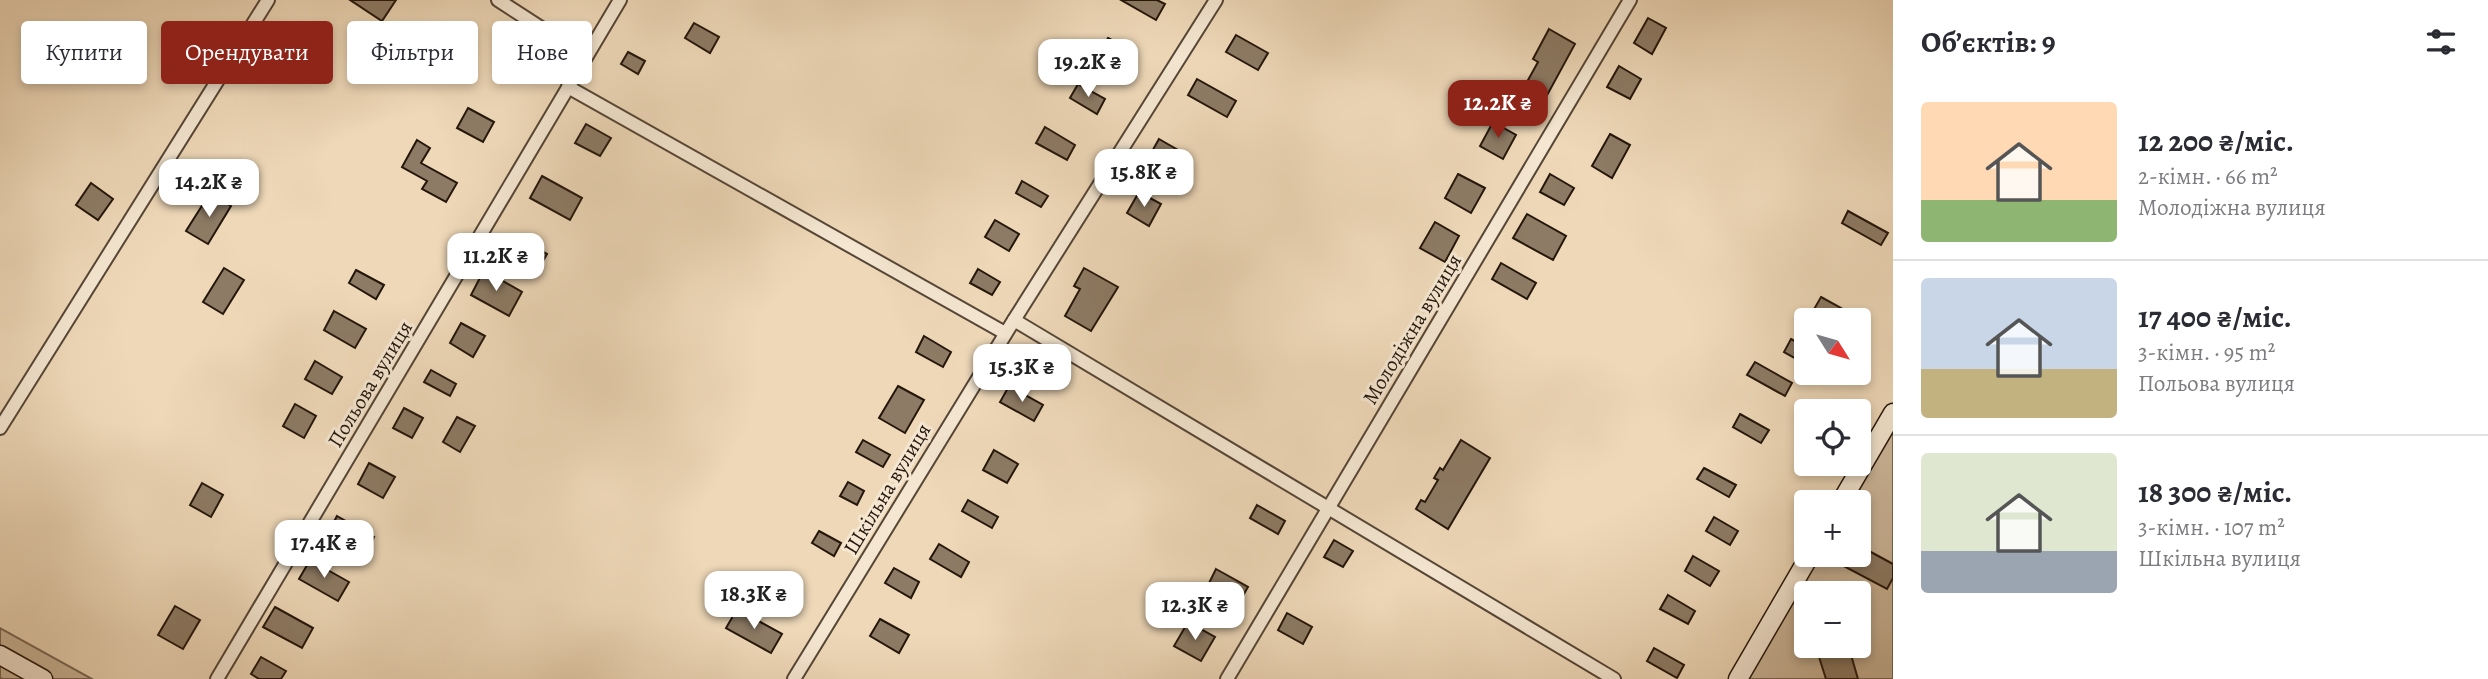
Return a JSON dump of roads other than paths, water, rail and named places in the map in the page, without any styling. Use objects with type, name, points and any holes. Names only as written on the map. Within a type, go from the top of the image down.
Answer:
[{"type":"street","points":[[0,428],[268,0]]},
{"type":"street","points":[[498,0],[530,21]]},
{"type":"street","name":"Польова вулиця","points":[[592,47],[620,0]]},
{"type":"street","name":"Шкільна вулиця","points":[[794,679],[1005,333],[1216,0]]},
{"type":"street","name":"Молодіжна вулиця","points":[[1227,679],[1630,0]]},
{"type":"street","name":"Польова вулиця","points":[[217,679],[571,84]]},
{"type":"street","points":[[569,87],[1005,333]]},
{"type":"street","points":[[1014,320],[1614,679]]},
{"type":"street","points":[[1848,490],[1893,413]]},
{"type":"street","points":[[1738,679],[1803,567]]},
{"type":"street","points":[[0,655],[43,679]]}]
